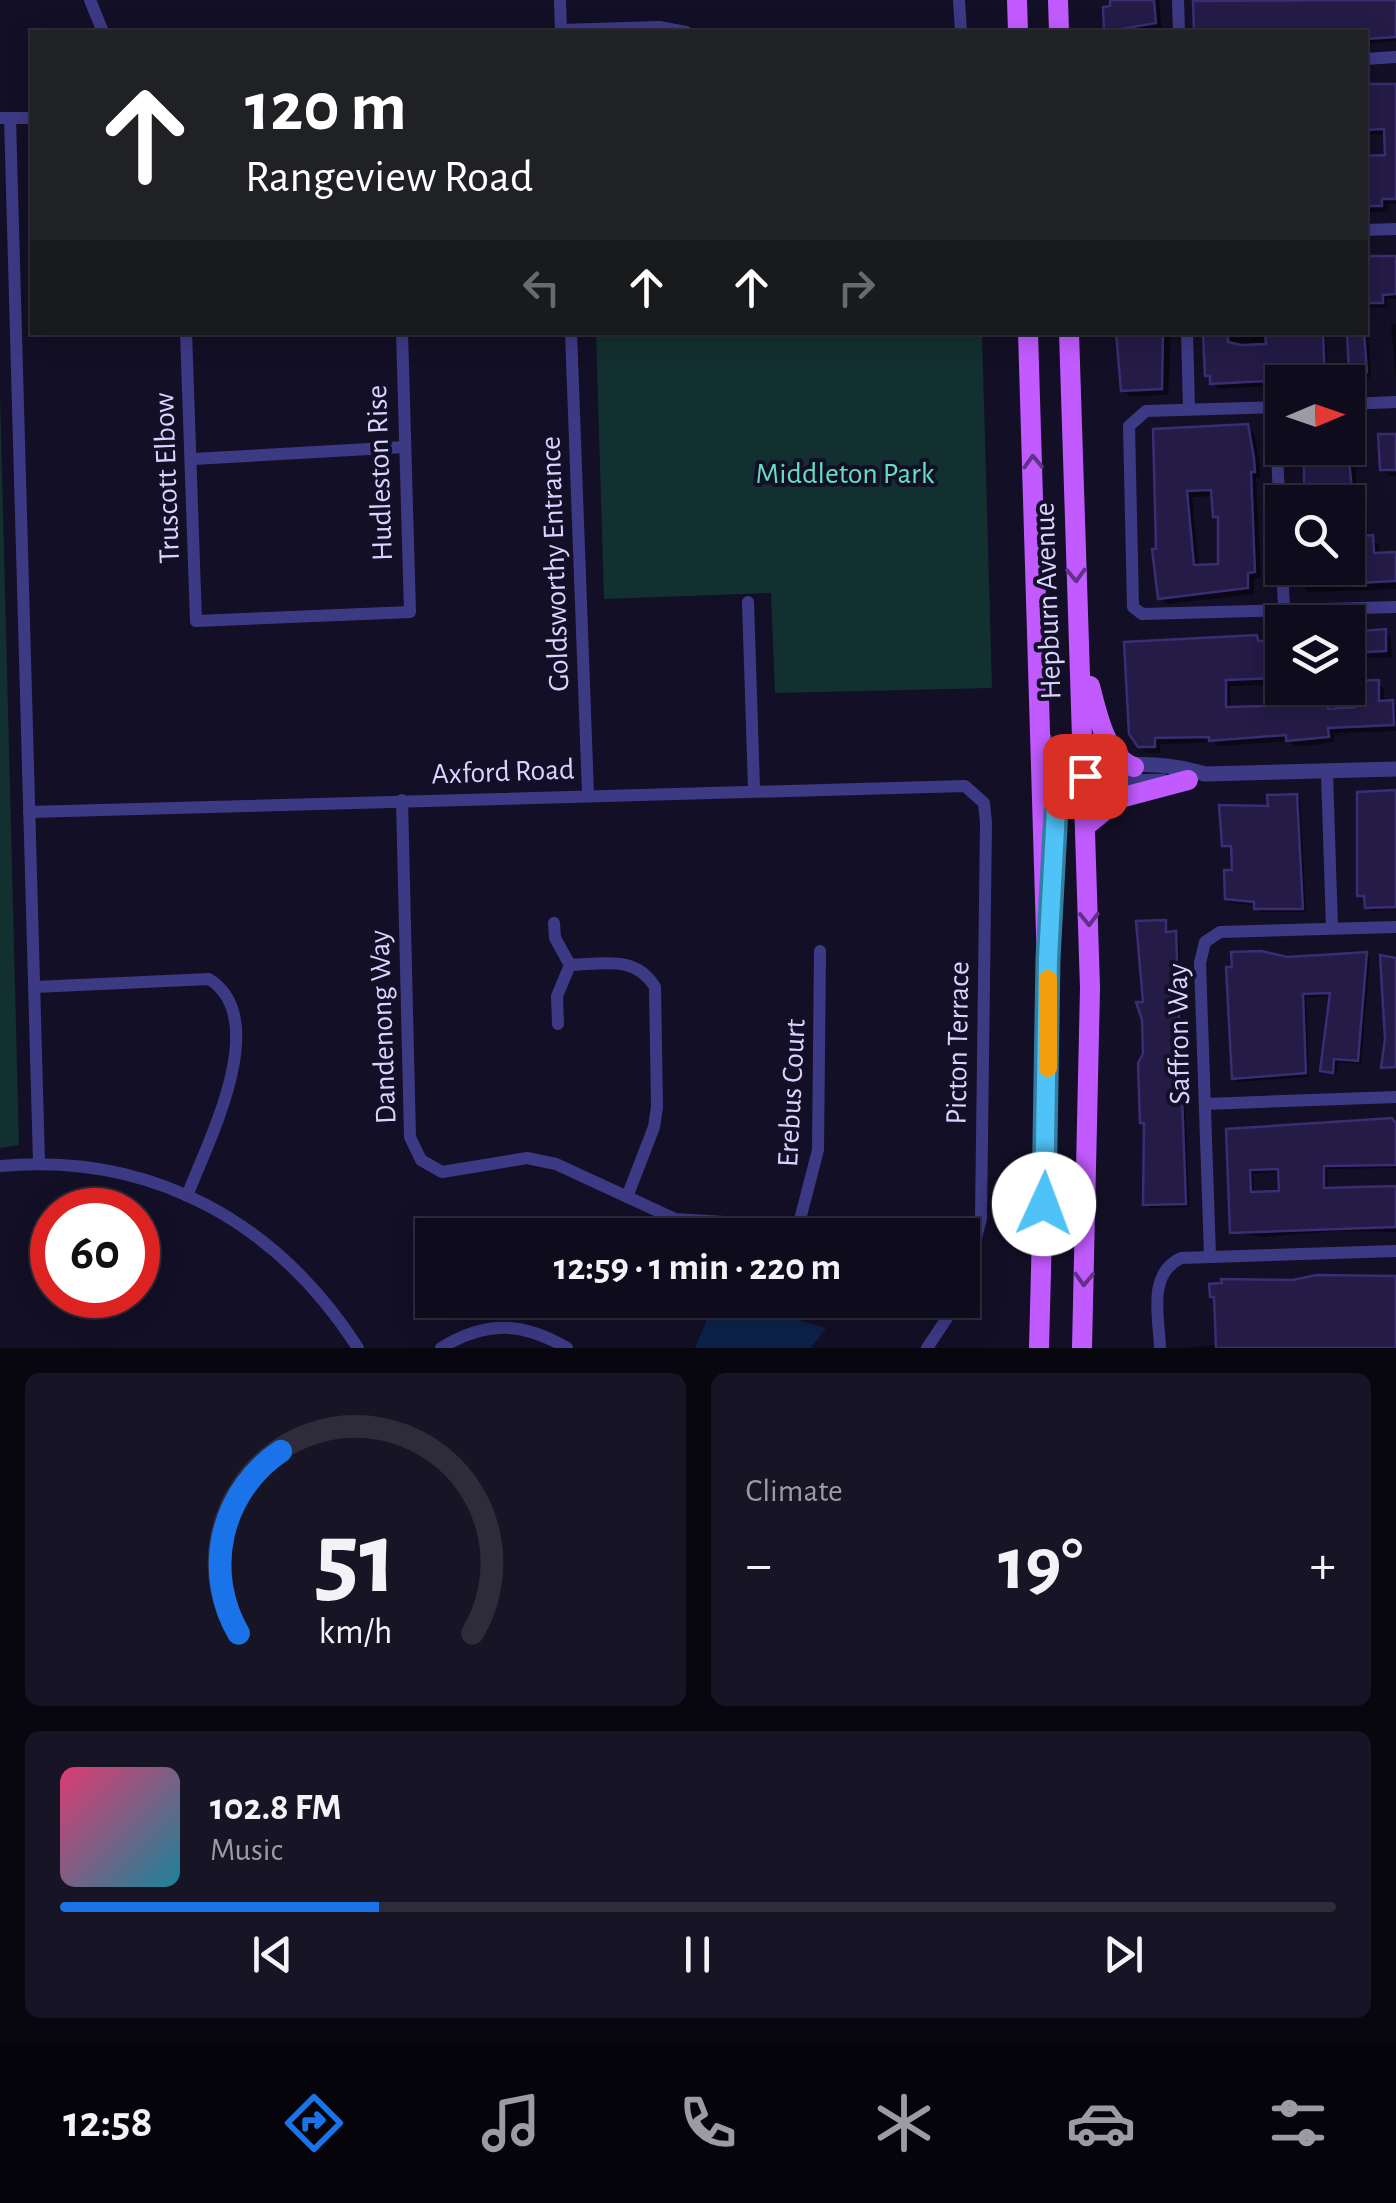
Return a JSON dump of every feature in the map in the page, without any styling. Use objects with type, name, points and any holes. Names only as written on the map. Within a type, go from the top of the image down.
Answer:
[{"type":"main road","points":[[1017,0],[1018,30]]},
{"type":"main road","points":[[1058,0],[1059,30]]},
{"type":"main road","name":"Hepburn Avenue","points":[[1028,335],[1048,958],[1039,1348]]},
{"type":"main road","name":"Hepburn Avenue","points":[[1069,335],[1087,825],[1090,1082],[1082,1348]]},
{"type":"main road","points":[[1078,615],[1100,725],[1120,759],[1134,767]]},
{"type":"main road","points":[[1087,825],[1120,798],[1197,777]]},
{"type":"street","points":[[90,0],[102,30]]},
{"type":"street","points":[[560,0],[561,30]]},
{"type":"street","points":[[960,0],[961,30]]},
{"type":"street","points":[[1178,0],[1179,30]]},
{"type":"street","points":[[594,30],[672,30]]},
{"type":"street","points":[[1368,59],[1396,57]]},
{"type":"street","points":[[5,118],[25,299],[29,812],[39,1162]]},
{"type":"street","points":[[1368,230],[1396,229]]},
{"type":"street","name":"Truscott Elbow","points":[[186,335],[196,622]]},
{"type":"street","name":"Hudleston Rise","points":[[196,622],[410,612],[402,335]]},
{"type":"street","name":"Goldsworthy Entrance","points":[[572,335],[588,794]]},
{"type":"street","points":[[1188,335],[1189,409]]},
{"type":"street","points":[[1365,403],[1396,402]]},
{"type":"street","points":[[1265,407],[1146,412],[1129,426],[1133,607],[1142,614],[1265,610]]},
{"type":"street","points":[[193,459],[404,447]]},
{"type":"street","points":[[1280,465],[1284,605]]},
{"type":"street","points":[[748,602],[754,789]]},
{"type":"street","points":[[1365,607],[1396,606]]},
{"type":"street","points":[[1042,734],[1059,761],[1104,784],[1396,769]]},
{"type":"street","points":[[1048,958],[1056,810],[1066,786],[1104,768],[1188,768],[1197,777]]},
{"type":"street","points":[[1327,772],[1332,928],[1396,927]]},
{"type":"street","name":"Axford Road","points":[[29,812],[954,784],[977,793]]},
{"type":"street","name":"Picton Terrace","points":[[977,793],[984,803],[986,823],[980,1222]]},
{"type":"street","name":"Dandenong Way","points":[[402,800],[410,1137],[421,1160],[442,1172],[526,1158],[556,1164],[671,1218]]},
{"type":"street","points":[[554,923],[554,938],[570,965]]},
{"type":"street","name":"Saffron Way","points":[[1210,1256],[1200,963],[1205,942],[1220,932],[1332,928]]},
{"type":"street","name":"Erebus Court","points":[[799,1218],[818,1150],[820,951]]},
{"type":"street","points":[[570,965],[631,964],[644,970],[654,987],[657,1107],[654,1128],[627,1197]]},
{"type":"street","points":[[558,1024],[556,996],[570,965]]},
{"type":"street","points":[[35,987],[208,979],[226,990],[234,1010],[235,1068],[187,1196]]},
{"type":"street","points":[[1206,1104],[1396,1096]]},
{"type":"street","points":[[0,1166],[39,1162],[98,1168],[187,1196],[243,1222],[296,1269],[358,1348]]},
{"type":"street","points":[[1160,1348],[1158,1292],[1164,1271],[1181,1258],[1396,1252]]},
{"type":"street","name":"Picton Terrace","points":[[927,1348],[946,1318]]},
{"type":"street","points":[[442,1348],[500,1326],[534,1328],[567,1348]]},
{"type":"green space","name":"Middleton Park","points":[[596,335],[982,335],[992,688],[775,693],[771,593],[604,599]]},
{"type":"green space","points":[[0,393],[19,1145],[0,1148]]},
{"type":"water","points":[[708,1318],[792,1318],[826,1328],[811,1348],[695,1348]]},
{"type":"building","points":[[1110,0],[1154,0],[1156,23],[1104,30],[1103,7],[1110,6]]},
{"type":"building","points":[[1396,0],[1396,37],[1368,39],[1368,30],[1194,30],[1193,1]]},
{"type":"building","points":[[1368,84],[1396,84],[1396,199],[1382,199],[1382,206],[1368,206],[1368,156],[1385,155],[1384,129],[1368,130]]},
{"type":"building","points":[[1368,256],[1396,256],[1396,294],[1383,295],[1383,303],[1368,303]]},
{"type":"building","points":[[1116,335],[1163,335],[1162,389],[1121,391]]},
{"type":"building","points":[[1203,335],[1228,335],[1228,342],[1241,345],[1266,344],[1265,335],[1323,335],[1324,365],[1265,365],[1265,381],[1210,384],[1210,376],[1205,376]]},
{"type":"building","points":[[1347,335],[1364,335],[1367,372],[1365,365],[1349,365]]},
{"type":"building","points":[[1248,424],[1255,472],[1251,472],[1255,572],[1248,573],[1248,588],[1158,599],[1152,549],[1156,549],[1153,429]],"holes":[[[1211,490],[1213,517],[1218,517],[1218,564],[1194,565],[1187,491]]]},
{"type":"building","points":[[1378,434],[1396,434],[1396,470],[1380,470]]},
{"type":"building","points":[[1304,465],[1350,465],[1351,485],[1304,485]]},
{"type":"building","points":[[1373,535],[1374,553],[1396,552],[1396,581],[1365,583],[1365,536]]},
{"type":"building","points":[[1386,629],[1386,651],[1365,652],[1365,631]]},
{"type":"building","points":[[1257,635],[1258,641],[1265,641],[1265,679],[1226,680],[1226,707],[1355,707],[1365,705],[1365,681],[1379,680],[1379,701],[1393,700],[1394,725],[1328,728],[1329,737],[1286,741],[1286,735],[1209,741],[1209,737],[1155,738],[1155,747],[1138,747],[1129,734],[1124,642]]},
{"type":"building","points":[[1396,790],[1396,907],[1365,908],[1364,896],[1357,896],[1357,792]]},
{"type":"building","points":[[1297,794],[1303,909],[1254,909],[1254,902],[1225,899],[1224,870],[1232,870],[1231,846],[1222,846],[1219,805],[1268,806],[1267,795]]},
{"type":"building","points":[[1166,920],[1166,932],[1176,931],[1186,1204],[1143,1205],[1144,1123],[1140,1123],[1138,1063],[1143,1054],[1142,1020],[1136,1002],[1143,1002],[1136,921]]},
{"type":"building","points":[[1261,951],[1287,957],[1367,952],[1358,1061],[1334,1059],[1333,1073],[1320,1071],[1330,993],[1303,994],[1306,1073],[1232,1079],[1226,967],[1232,967],[1231,952]]},
{"type":"building","points":[[1380,955],[1396,958],[1396,1067],[1381,1068],[1385,1039]]},
{"type":"building","points":[[1392,1118],[1396,1123],[1396,1165],[1324,1166],[1324,1188],[1396,1186],[1396,1227],[1230,1233],[1226,1129]],"holes":[[[1278,1169],[1279,1191],[1251,1192],[1250,1170]]]},
{"type":"building","points":[[1316,1275],[1396,1276],[1396,1348],[1216,1348],[1214,1297],[1210,1297],[1209,1284],[1222,1283],[1221,1279],[1293,1280]]},
{"type":"slow traffic","points":[[1048,979],[1048,1068]]},
{"type":"route","points":[[1044,1204],[1048,958],[1056,810],[1066,786],[1085,776]]}]
